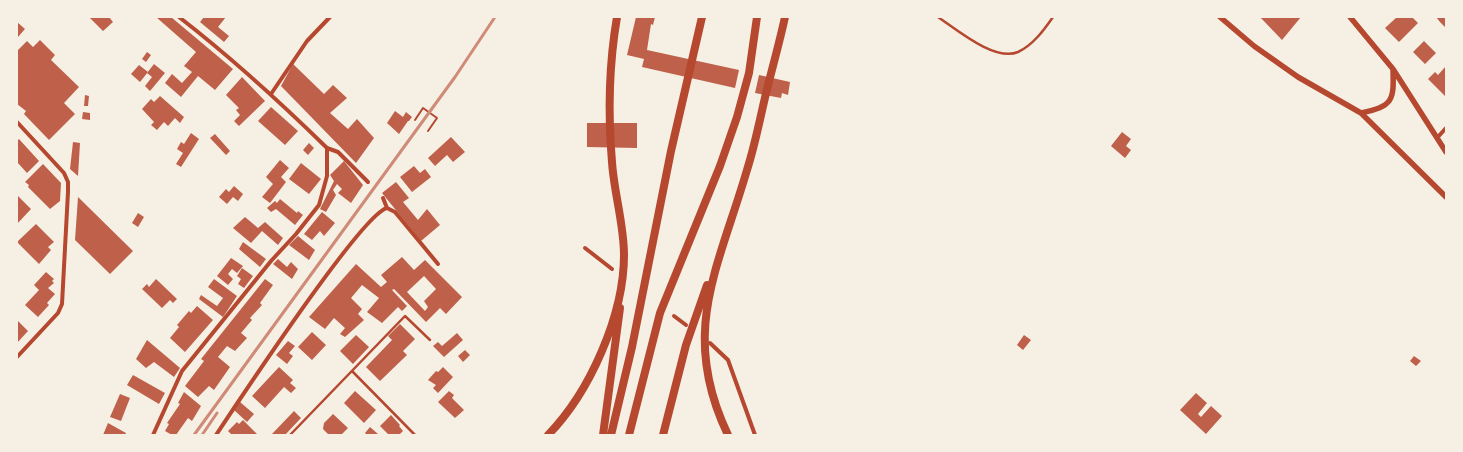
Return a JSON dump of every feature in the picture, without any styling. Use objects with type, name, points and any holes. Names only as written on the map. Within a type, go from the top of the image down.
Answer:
[{"type":"highway","points":[[603,435],[615,352],[623,269],[623,241],[614,181],[611,138],[612,66],[617,17]]},
{"type":"highway","points":[[611,435],[632,347],[671,151],[702,17]]},
{"type":"highway","points":[[629,435],[660,313],[720,166],[737,117],[749,73],[757,17]]},
{"type":"highway","points":[[728,435],[717,410],[709,382],[705,356],[704,326],[709,294],[750,162],[785,17]]},
{"type":"highway","points":[[663,435],[671,398],[695,317],[730,225]]},
{"type":"highway","points":[[548,435],[574,402],[594,370],[609,333],[619,295],[623,269]]},
{"type":"street","points":[[179,17],[213,43],[271,94],[327,148],[338,152],[368,182]]},
{"type":"street","points":[[271,94],[307,41],[330,17]]},
{"type":"street","points":[[1220,17],[1254,46],[1298,77],[1361,113],[1446,197]]},
{"type":"street","points":[[1350,17],[1393,69],[1446,152]]},
{"type":"street","points":[[1361,113],[1381,108],[1389,102],[1394,91],[1393,69]]},
{"type":"street","points":[[17,122],[64,173],[68,182],[62,304],[58,312],[17,357]]},
{"type":"street","points":[[1437,138],[1446,128]]},
{"type":"street","points":[[153,435],[182,371],[271,261],[296,234],[319,205],[327,176],[327,148]]},
{"type":"street","points":[[383,198],[388,208],[395,212],[438,264]]},
{"type":"street","points":[[216,435],[280,340],[346,252],[373,218],[383,209],[388,208]]},
{"type":"street","points":[[585,248],[612,269]]},
{"type":"street","points":[[674,316],[686,325]]},
{"type":"street","points":[[710,343],[728,360],[755,435]]},
{"type":"lane","points":[[938,17],[991,50],[1007,54],[1017,52],[1027,46],[1041,33],[1053,17]]},
{"type":"lane","points":[[290,435],[405,316],[430,340]]},
{"type":"lane","points":[[352,371],[415,435]]},
{"type":"path","points":[[415,120],[423,108],[437,118],[428,131]]},
{"type":"building","points":[[89,17],[109,17],[113,22],[103,31]]},
{"type":"building","points":[[156,17],[171,17],[233,69],[215,90],[198,76],[181,97],[165,83],[172,74],[182,83],[192,72],[184,66],[196,52]]},
{"type":"building","points":[[204,17],[226,17],[218,27],[229,36],[224,42],[200,22]]},
{"type":"building","points":[[636,17],[655,17],[653,25],[651,24],[647,50],[739,70],[735,88],[642,67],[644,59],[627,55]]},
{"type":"building","points":[[1260,17],[1301,17],[1282,40]]},
{"type":"building","points":[[1397,17],[1412,17],[1418,23],[1399,42],[1385,28]]},
{"type":"building","points":[[1436,17],[1446,17],[1446,28],[1440,22]]},
{"type":"building","points":[[17,22],[25,29],[18,37],[17,36]]},
{"type":"building","points":[[40,40],[55,55],[51,60],[79,87],[64,103],[75,114],[49,140],[24,114],[26,111],[17,104],[17,51],[27,41],[33,47]]},
{"type":"building","points":[[1424,41],[1436,53],[1425,64],[1413,52]]},
{"type":"building","points":[[147,52],[151,55],[146,62],[142,59]]},
{"type":"building","points":[[154,64],[165,73],[150,91],[145,86],[152,77],[147,73]]},
{"type":"building","points":[[293,64],[324,94],[333,85],[347,98],[330,113],[348,129],[357,119],[374,138],[356,163],[281,86]]},
{"type":"building","points":[[139,65],[148,72],[140,82],[131,74]]},
{"type":"building","points":[[1446,66],[1446,97],[1428,79],[1435,72],[1438,75]]},
{"type":"building","points":[[759,75],[790,82],[788,95],[782,93],[781,98],[755,93]]},
{"type":"building","points":[[242,77],[265,101],[239,126],[234,121],[240,115],[236,110],[239,108],[226,95]]},
{"type":"building","points":[[85,95],[89,96],[88,106],[84,106]]},
{"type":"building","points":[[160,96],[184,117],[180,123],[175,118],[168,126],[164,122],[157,130],[151,125],[154,122],[142,109],[151,99],[154,102]]},
{"type":"building","points":[[271,107],[298,131],[285,145],[258,121]]},
{"type":"building","points":[[395,111],[403,117],[406,112],[412,117],[399,134],[387,123]]},
{"type":"building","points":[[83,112],[90,113],[90,120],[82,119]]},
{"type":"building","points":[[587,123],[637,123],[637,148],[587,147]]},
{"type":"building","points":[[1122,132],[1131,139],[1126,146],[1131,150],[1125,158],[1111,146]]},
{"type":"building","points":[[191,133],[199,139],[181,167],[176,164],[183,153],[177,149],[181,142],[184,144]]},
{"type":"building","points":[[215,134],[230,151],[226,155],[210,138]]},
{"type":"building","points":[[451,137],[465,152],[453,162],[447,155],[435,166],[428,158]]},
{"type":"building","points":[[19,139],[39,161],[27,173],[17,162],[17,141]]},
{"type":"building","points":[[73,142],[80,143],[78,176],[70,169]]},
{"type":"building","points":[[309,143],[314,148],[308,155],[303,150]]},
{"type":"building","points":[[280,160],[289,168],[281,177],[286,182],[270,203],[262,197],[273,184],[266,177]]},
{"type":"building","points":[[344,161],[363,185],[351,203],[338,193],[342,189],[337,184],[333,190],[336,195],[326,212],[320,209],[334,181],[330,175]]},
{"type":"building","points":[[301,163],[321,179],[309,194],[289,179]]},
{"type":"building","points":[[43,164],[61,183],[60,201],[50,209],[25,182]]},
{"type":"building","points":[[414,166],[420,173],[425,169],[431,177],[412,192],[400,177]]},
{"type":"building","points":[[396,182],[409,198],[403,202],[418,220],[427,209],[440,225],[421,241],[382,193]]},
{"type":"building","points":[[234,186],[243,194],[238,201],[233,197],[227,204],[219,197],[226,189],[229,192]]},
{"type":"building","points":[[18,196],[31,209],[17,224],[17,197]]},
{"type":"building","points":[[78,197],[133,251],[110,274],[75,240]]},
{"type":"building","points":[[280,199],[297,213],[298,211],[303,215],[295,225],[276,209],[271,212],[267,208],[275,201],[277,203]]},
{"type":"building","points":[[322,212],[335,223],[324,236],[320,231],[312,240],[304,234]]},
{"type":"building","points":[[138,213],[144,217],[138,227],[132,223]]},
{"type":"building","points":[[245,217],[258,228],[265,222],[283,238],[278,245],[262,231],[251,243],[233,228]]},
{"type":"building","points":[[36,224],[54,242],[48,247],[51,250],[39,264],[17,242]]},
{"type":"building","points":[[298,236],[315,250],[309,260],[289,245]]},
{"type":"building","points":[[243,242],[266,259],[260,267],[239,249]]},
{"type":"building","points":[[402,257],[414,270],[425,260],[462,297],[446,314],[440,308],[426,322],[394,289],[392,290],[407,306],[402,311],[398,307],[382,323],[367,312],[379,298],[362,285],[351,298],[362,309],[358,314],[364,320],[345,337],[340,334],[345,328],[334,318],[325,329],[309,317],[356,264],[381,287],[387,282],[381,275]],"holes":[[[424,276],[436,289],[424,301],[428,307],[425,311],[407,292]]]},
{"type":"building","points":[[231,258],[243,266],[237,273],[232,269],[228,274],[233,279],[228,285],[217,276]]},
{"type":"building","points":[[278,259],[287,267],[291,262],[298,269],[292,279],[273,264]]},
{"type":"building","points":[[242,268],[253,276],[244,288],[238,284],[241,279],[237,276]]},
{"type":"building","points":[[46,272],[54,279],[52,281],[54,283],[48,288],[55,294],[47,303],[49,305],[38,317],[25,305],[39,290],[34,285]]},
{"type":"building","points":[[156,279],[177,299],[173,303],[170,300],[162,308],[142,289],[147,284],[149,287]]},
{"type":"building","points":[[214,279],[237,296],[223,317],[199,299],[201,295],[217,306],[223,298],[208,287]]},
{"type":"building","points":[[265,279],[273,285],[260,303],[262,305],[250,318],[252,320],[241,333],[247,338],[235,351],[227,346],[218,357],[230,367],[214,390],[209,386],[198,397],[185,386],[204,361],[201,359]]},
{"type":"building","points":[[197,306],[213,320],[185,352],[170,338],[179,327],[177,325],[189,311],[191,313]]},
{"type":"building","points":[[17,320],[28,331],[17,343]]},
{"type":"building","points":[[400,324],[415,339],[403,351],[407,355],[380,381],[366,367],[392,340],[388,336]]},
{"type":"building","points":[[312,332],[326,345],[312,360],[298,347]]},
{"type":"building","points":[[457,333],[463,340],[444,357],[433,346],[438,342],[442,346]]},
{"type":"building","points":[[356,335],[369,347],[353,364],[340,351]]},
{"type":"building","points":[[1024,335],[1031,340],[1023,350],[1017,345]]},
{"type":"building","points":[[147,340],[180,368],[174,377],[154,362],[146,368],[136,359]]},
{"type":"building","points":[[288,341],[295,346],[289,353],[293,356],[287,364],[276,355]]},
{"type":"building","points":[[465,350],[470,355],[463,362],[458,356]]},
{"type":"building","points":[[1414,356],[1421,361],[1416,366],[1410,361]]},
{"type":"building","points":[[279,367],[293,380],[290,383],[296,388],[291,393],[284,387],[265,408],[252,396]]},
{"type":"building","points":[[443,367],[453,377],[438,393],[433,388],[436,385],[428,380],[436,371],[438,372]]},
{"type":"building","points":[[133,375],[165,393],[159,404],[127,385]]},
{"type":"building","points":[[355,391],[376,410],[364,423],[344,403]]},
{"type":"building","points":[[449,391],[454,395],[452,398],[464,410],[455,418],[438,402]]},
{"type":"building","points":[[184,392],[201,406],[192,421],[188,418],[176,435],[172,435],[165,431],[169,424],[167,423],[180,404],[178,403]]},
{"type":"building","points":[[1196,393],[1207,403],[1198,414],[1201,417],[1211,406],[1222,416],[1206,434],[1180,410]]},
{"type":"building","points":[[120,394],[130,398],[121,421],[110,417]]},
{"type":"building","points":[[240,402],[254,414],[247,422],[234,410]]},
{"type":"building","points":[[294,411],[301,418],[285,435],[271,435]]},
{"type":"building","points":[[333,414],[348,428],[341,435],[329,435],[323,429],[324,423]]},
{"type":"building","points":[[391,415],[403,431],[399,435],[389,435],[380,426]]},
{"type":"building","points":[[243,420],[258,435],[232,435],[228,431],[237,422],[239,424]]},
{"type":"building","points":[[108,423],[126,433],[125,435],[103,435]]},
{"type":"building","points":[[370,427],[378,434],[377,435],[367,435],[365,433]]},
{"type":"railway","points":[[194,435],[455,77],[495,17]]},
{"type":"railway","points":[[202,435],[217,413]]}]
